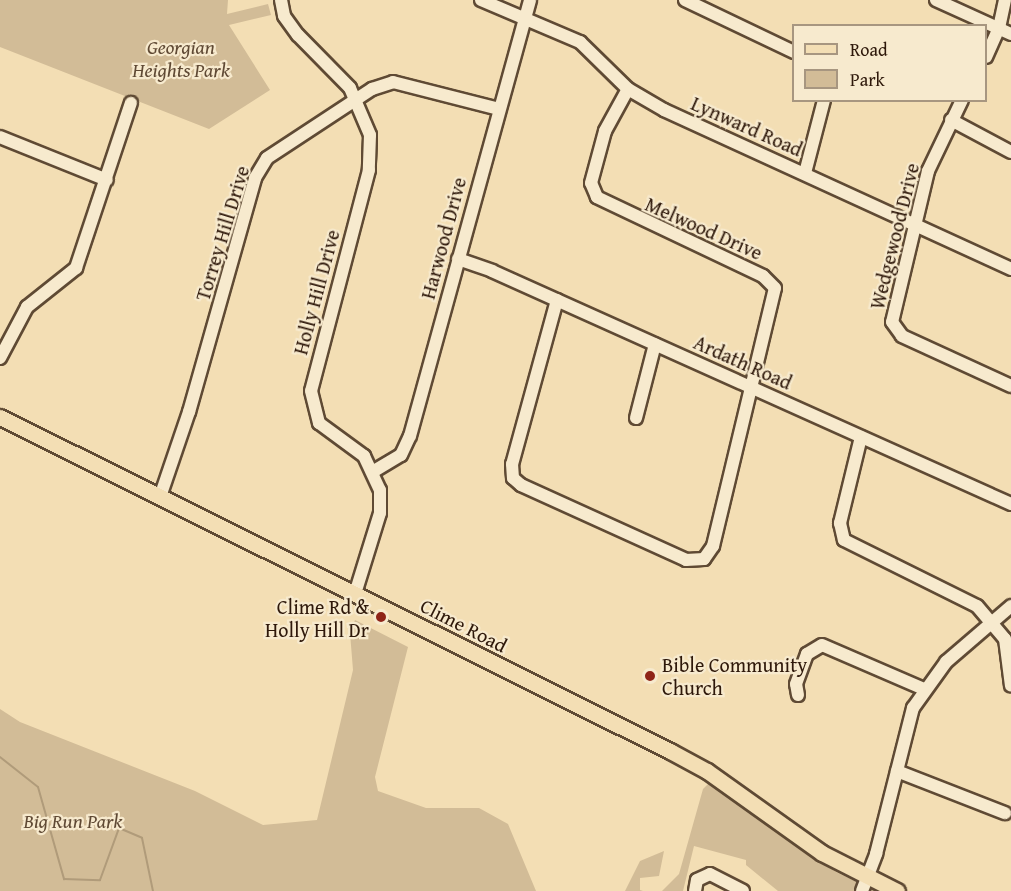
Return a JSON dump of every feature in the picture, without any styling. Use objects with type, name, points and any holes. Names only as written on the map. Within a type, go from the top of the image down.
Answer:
[{"type":"main road","name":"Clime Road","points":[[0,417],[682,757],[865,884],[897,891]]},
{"type":"street","name":"Holly Hill Drive","points":[[281,0],[284,16],[297,35],[335,71],[356,99],[370,135],[369,170],[312,380],[311,402],[319,423],[364,456],[374,471]]},
{"type":"street","name":"Lynward Road","points":[[481,0],[590,49],[628,89],[664,110],[1011,269]]},
{"type":"street","name":"Harwood Drive","points":[[374,471],[401,455],[410,436],[530,0]]},
{"type":"street","points":[[685,0],[792,51]]},
{"type":"street","points":[[936,0],[1011,34]]},
{"type":"street","points":[[987,55],[999,28],[1005,0]]},
{"type":"street","name":"Torrey Hill Drive","points":[[160,497],[189,412],[255,178],[267,158],[356,99],[393,82],[499,109]]},
{"type":"street","name":"Melwood Drive","points":[[557,300],[512,465],[513,478],[520,486],[686,560],[704,559],[713,546],[775,297],[770,280],[607,205],[592,188],[604,131],[628,89]]},
{"type":"street","points":[[805,174],[823,102]]},
{"type":"street","name":"Wedgewood Drive","points":[[961,102],[928,171],[894,308],[893,328],[1011,386]]},
{"type":"street","points":[[0,358],[27,307],[76,268],[131,103]]},
{"type":"street","points":[[951,120],[1011,152]]},
{"type":"street","points":[[0,137],[106,180]]},
{"type":"street","name":"Ardath Road","points":[[458,260],[557,300],[1011,504]]},
{"type":"street","points":[[636,418],[655,344]]},
{"type":"street","points":[[861,437],[840,523],[844,540],[964,597],[992,623],[1007,646],[1011,686]]},
{"type":"street","points":[[355,594],[380,513],[380,490],[374,471]]},
{"type":"street","points":[[865,884],[914,708],[924,689],[946,662],[1011,606]]},
{"type":"street","points":[[798,695],[796,684],[807,654],[822,645],[924,689]]},
{"type":"street","points":[[897,771],[1005,813]]},
{"type":"street","points":[[696,885],[710,874],[717,875],[743,891]]},
{"type":"green space","name":"Georgian Heights Park","points":[[0,0],[228,0],[227,14],[268,4],[271,15],[229,25],[270,90],[209,129],[0,47]]},
{"type":"green space","name":"Big Run Park","points":[[355,620],[408,647],[375,777],[378,791],[426,808],[479,808],[508,824],[536,891],[0,891],[0,709],[20,722],[195,791],[263,825],[317,820],[353,670],[350,633]]},
{"type":"green space","points":[[709,783],[836,872],[875,891],[778,891],[746,865],[746,860],[694,846],[683,891],[662,891],[679,874],[703,789]]},
{"type":"green space","points":[[664,851],[659,876],[640,878],[640,890],[643,891],[625,891],[640,861]]},
{"type":"waterway","points":[[0,757],[38,787],[64,879],[100,880],[119,828],[142,838],[153,891]]},
{"type":"place","name":"Clime Rd & Holly Hill Dr","points":[[381,617]]},
{"type":"place","name":"Bible Community Church","points":[[650,676]]}]
